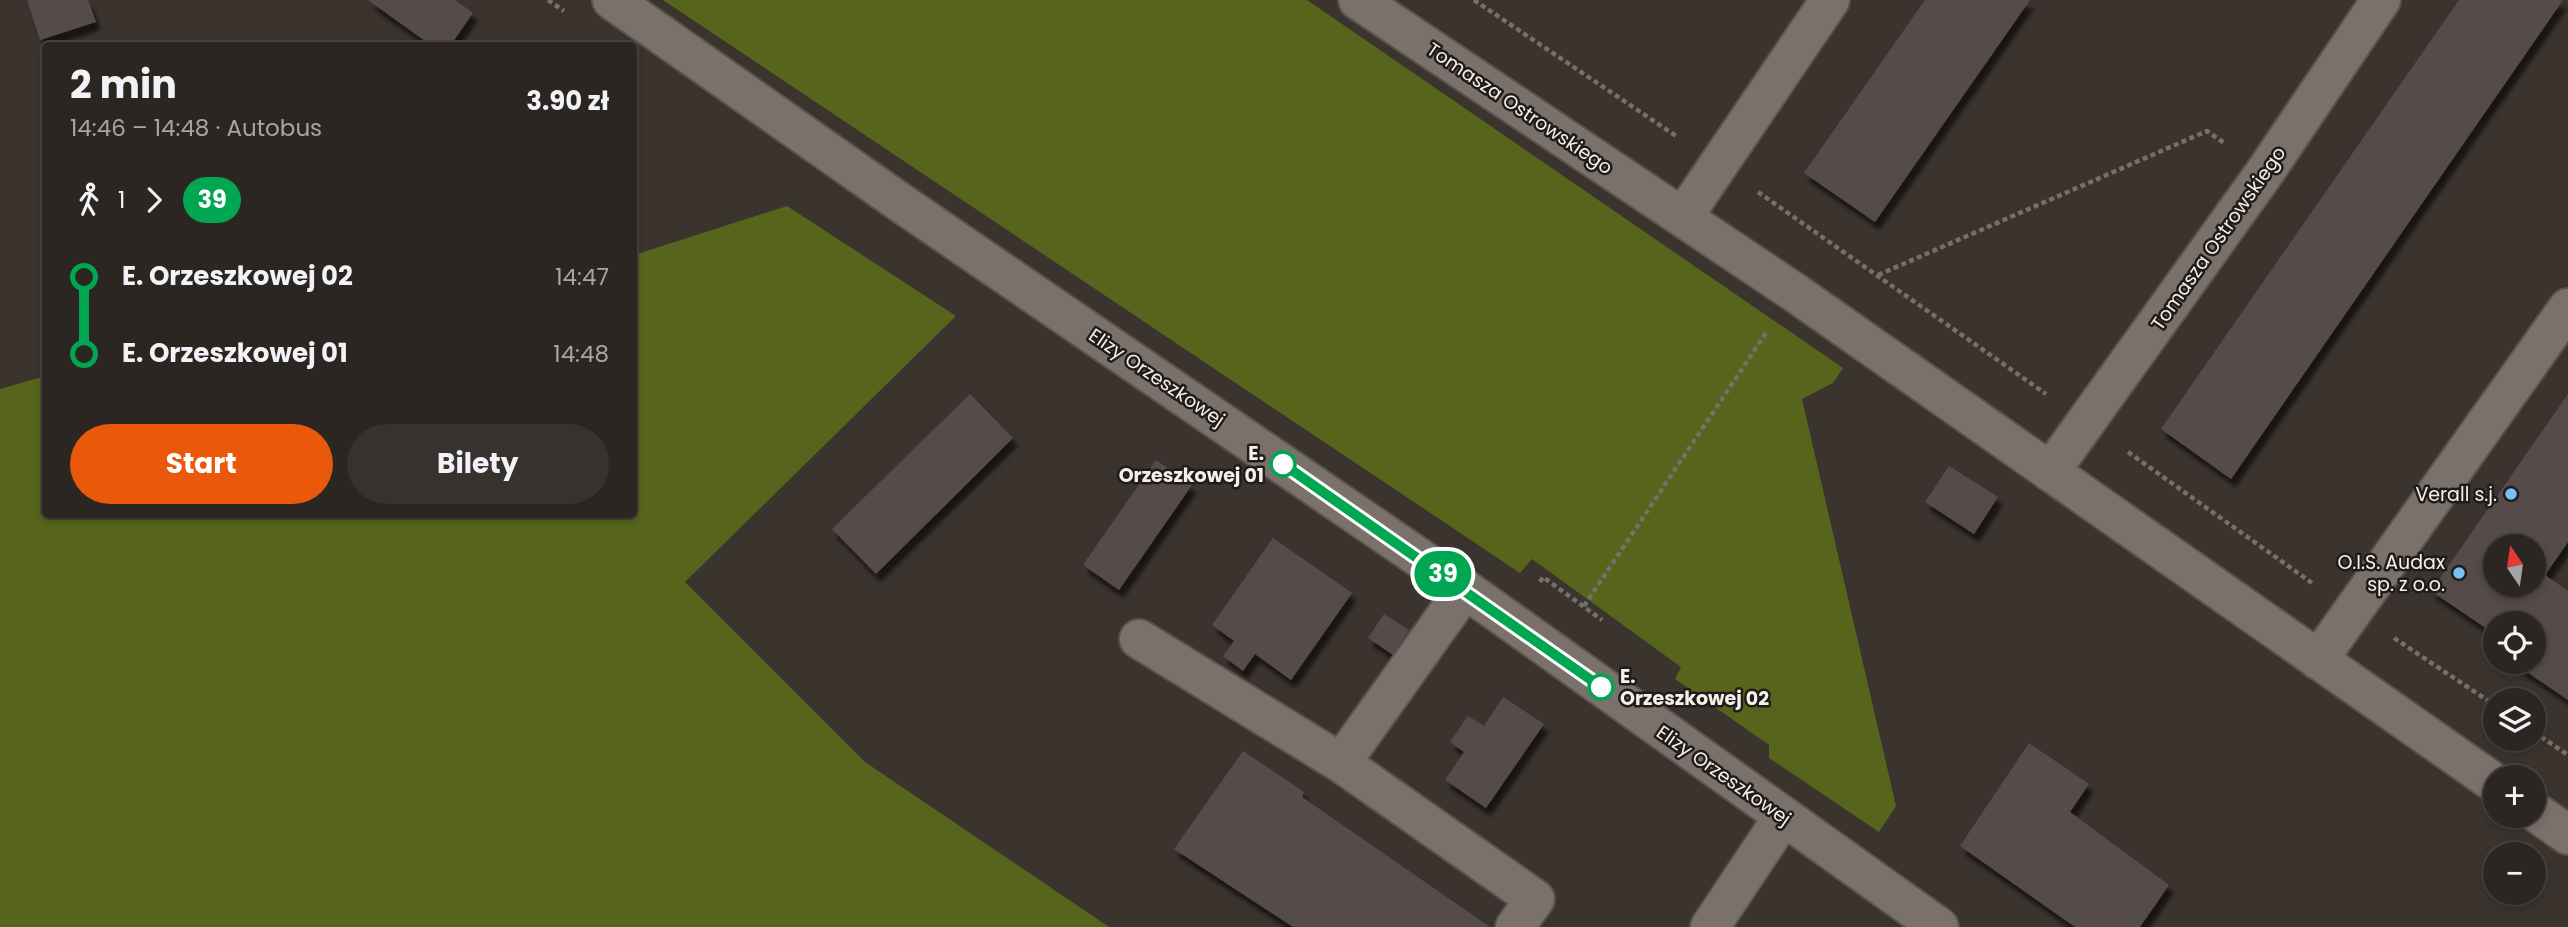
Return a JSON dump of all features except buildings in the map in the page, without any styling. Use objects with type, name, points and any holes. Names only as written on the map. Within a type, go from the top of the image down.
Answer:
[{"type":"street","name":"Elizy Orzeszkowej","points":[[612,0],[898,201],[1465,589],[1939,927]]},
{"type":"street","name":"Tomasza Ostrowskiego","points":[[1358,0],[1794,292],[2483,776]]},
{"type":"street","points":[[1683,216],[1830,0]]},
{"type":"street","name":"Tomasza Ostrowskiego","points":[[2050,472],[2088,423],[2265,172],[2381,0]]},
{"type":"street","points":[[2318,660],[2355,612],[2568,308]]},
{"type":"street","points":[[1341,763],[1465,589]]},
{"type":"street","points":[[1139,639],[1341,763],[1535,899],[1515,927]]},
{"type":"street","points":[[1710,927],[1783,817]]},
{"type":"street","points":[[2546,819],[2568,835]]},
{"type":"path","points":[[1474,0],[1718,164],[2355,612],[2483,697]]},
{"type":"path","points":[[1877,276],[2207,131],[2265,172]]},
{"type":"path","points":[[1584,606],[1829,241]]},
{"type":"path","points":[[2546,740],[2568,755]]},
{"type":"green space","points":[[663,0],[1307,0],[1843,368],[1833,383],[1802,399],[1896,806],[1879,832],[1769,758],[1769,745],[1675,679],[1681,667],[1532,559],[1520,573]]},
{"type":"green space","points":[[787,206],[956,316],[685,582],[865,762],[1109,927],[0,927],[0,389],[42,377],[42,518],[637,518],[637,254]]},
{"type":"bus line","name":"39","points":[[1283,464],[1601,687]]},
{"type":"place","name":"E. Orzeszkowej 01","points":[[1283,464]]},
{"type":"place","name":"Verall s.j.","points":[[2511,494]]},
{"type":"place","name":"O.I.S. Audax sp. z o.o.","points":[[2459,573]]},
{"type":"place","name":"E. Orzeszkowej 02","points":[[1601,687]]}]
